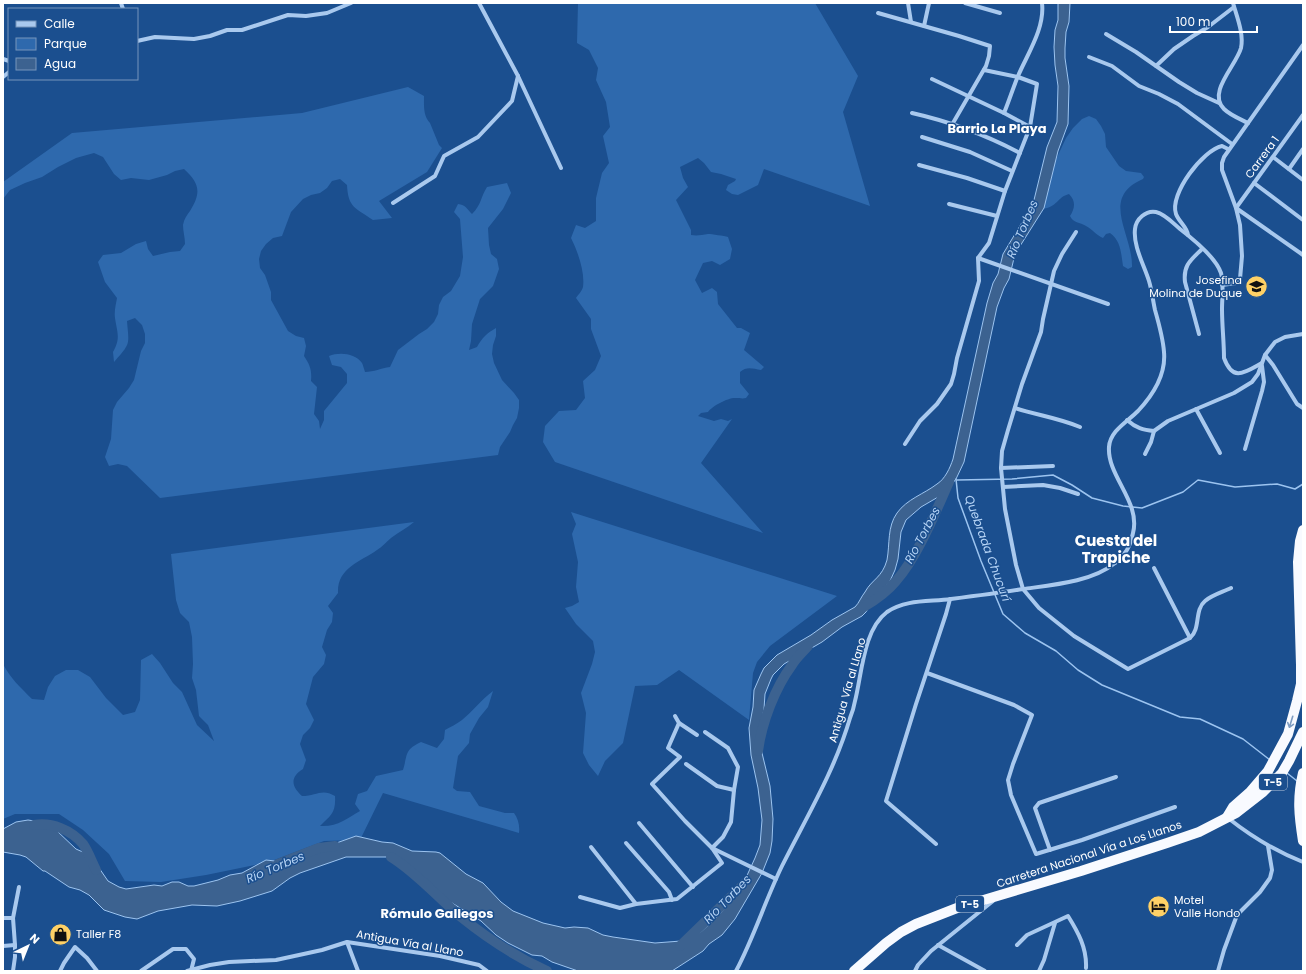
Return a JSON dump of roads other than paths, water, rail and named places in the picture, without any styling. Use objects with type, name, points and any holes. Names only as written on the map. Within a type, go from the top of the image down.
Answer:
[{"type":"highway","name":"Carretera Nacional Vía a Los Llanos","points":[[1227,817],[1233,807],[1250,792],[1268,771],[1288,734],[1297,701],[1301,684],[1298,562],[1300,541],[1303,530]]},
{"type":"highway","name":"Carretera Nacional Vía a Los Llanos","points":[[854,971],[886,943],[901,932],[916,924],[957,908],[1199,832],[1236,813],[1251,803],[1277,779],[1289,761],[1303,732]]},
{"type":"highway","points":[[1303,773],[1298,800],[1298,811],[1303,841]]},
{"type":"street","points":[[138,40],[155,37],[194,39],[210,36],[227,30],[242,30],[288,15],[306,16],[327,13],[351,3]]},
{"type":"street","points":[[479,3],[518,76],[561,168]]},
{"type":"street","points":[[908,3],[911,22]]},
{"type":"street","points":[[924,26],[929,3]]},
{"type":"street","points":[[965,3],[1000,13]]},
{"type":"street","points":[[1004,113],[1036,36],[1042,18],[1042,3]]},
{"type":"street","points":[[1156,66],[1174,49],[1208,27],[1234,5],[1242,39],[1241,47],[1238,57],[1220,88],[1218,96],[1219,103],[1224,110],[1248,123]]},
{"type":"street","points":[[878,13],[990,46],[989,56],[984,70],[953,124]]},
{"type":"street","points":[[1106,34],[1189,88],[1219,103]]},
{"type":"street","points":[[1222,285],[1236,283],[1240,279],[1242,256],[1240,225],[1236,208],[1221,168],[1224,156],[1303,45]]},
{"type":"street","points":[[1089,57],[1112,66],[1139,86],[1178,104],[1232,144]]},
{"type":"street","points":[[905,444],[920,421],[937,404],[951,384],[956,358],[979,281],[978,258],[989,243],[1012,171],[1030,127],[1037,84],[1018,77],[984,70]]},
{"type":"street","points":[[393,203],[435,176],[444,156],[478,137],[512,101],[518,76]]},
{"type":"street","points":[[932,79],[1030,127]]},
{"type":"street","points":[[912,113],[953,124],[993,139],[1020,152]]},
{"type":"street","name":"Carrera 1","points":[[1236,208],[1303,115]]},
{"type":"street","points":[[922,137],[970,152],[1012,171]]},
{"type":"street","points":[[1188,236],[1187,230],[1176,213],[1176,205],[1182,185],[1192,170],[1213,149],[1222,146],[1228,149]]},
{"type":"street","points":[[1289,169],[1303,149]]},
{"type":"street","points":[[1273,157],[1303,180]]},
{"type":"street","points":[[919,166],[967,178],[1005,191]]},
{"type":"street","points":[[1254,183],[1303,220]]},
{"type":"street","points":[[949,204],[997,216]]},
{"type":"street","points":[[1236,208],[1303,256]]},
{"type":"street","name":"Antigua Vía al Llano","points":[[736,971],[757,926],[776,879],[809,814],[845,737],[855,700],[863,660],[876,624],[888,612],[900,606],[924,600],[950,599],[1004,593],[1069,582],[1089,576],[1114,564],[1128,548],[1133,535],[1134,527],[1132,511],[1127,496],[1113,468],[1109,453],[1110,440],[1127,420],[1138,410],[1154,390],[1161,375],[1164,353],[1150,284],[1137,245],[1135,226],[1137,221],[1142,216],[1147,213],[1157,212],[1167,218],[1212,259],[1220,271],[1222,285],[1224,358],[1227,367],[1234,373],[1243,374],[1262,364]]},
{"type":"street","points":[[1076,232],[1062,254],[1054,271],[1050,284],[1041,332],[1002,451],[1001,468],[1005,509],[1016,565],[1023,589],[1039,608],[1074,636],[1101,654],[1128,669],[1194,635],[1198,614],[1205,601],[1231,588]]},
{"type":"street","points":[[1199,334],[1185,278],[1187,265],[1202,249]]},
{"type":"street","points":[[978,258],[1108,304]]},
{"type":"street","points":[[1145,454],[1151,442],[1154,431],[1168,421],[1234,392],[1252,382],[1258,374],[1265,355],[1275,342],[1286,337],[1303,334]]},
{"type":"street","points":[[1265,355],[1273,365],[1297,404],[1303,408]]},
{"type":"street","points":[[1245,449],[1264,382],[1262,364]]},
{"type":"street","points":[[1015,408],[1080,427]]},
{"type":"street","points":[[1196,409],[1220,453]]},
{"type":"street","points":[[1127,420],[1134,426],[1143,430],[1154,431]]},
{"type":"street","points":[[1001,468],[1053,466]]},
{"type":"street","points":[[1003,487],[1044,485],[1078,494]]},
{"type":"street","points":[[1154,568],[1190,638]]},
{"type":"street","points":[[936,844],[886,801],[950,599]]},
{"type":"street","points":[[927,673],[1014,705],[1032,715],[1008,780],[1011,795],[1036,854],[1175,807]]},
{"type":"street","points":[[675,716],[679,723],[697,735]]},
{"type":"street","points":[[580,897],[620,908],[636,904],[677,899],[722,863],[712,848],[685,821],[652,784],[680,757],[668,748],[679,723]]},
{"type":"street","points":[[705,732],[728,748],[738,767],[731,822],[723,837],[712,848]]},
{"type":"street","points":[[686,764],[717,786],[734,790]]},
{"type":"street","points":[[1050,850],[1035,808],[1039,803],[1116,777]]},
{"type":"street","points":[[1227,817],[1268,846],[1303,862]]},
{"type":"street","points":[[639,823],[693,887]]},
{"type":"street","points":[[626,843],[669,892],[672,900]]},
{"type":"street","points":[[1218,971],[1237,915],[1260,892],[1270,878],[1272,870],[1268,846]]},
{"type":"street","points":[[591,847],[636,904]]},
{"type":"street","points":[[712,848],[776,879]]},
{"type":"street","points":[[12,971],[15,957],[13,918],[19,887]]},
{"type":"street","points":[[915,971],[918,965],[931,951],[999,896]]},
{"type":"street","points":[[1017,944],[1028,935],[1068,916],[1077,930],[1087,956],[1086,968]]},
{"type":"street","points":[[3,918],[13,918]]},
{"type":"street","points":[[1039,971],[1044,960],[1055,923]]},
{"type":"street","points":[[347,942],[358,971]]},
{"type":"street","name":"Antigua Vía al Llano","points":[[189,971],[210,965],[229,962],[276,960],[322,950],[347,942],[440,956],[479,965],[487,971]]},
{"type":"street","points":[[3,946],[15,945]]},
{"type":"street","points":[[938,945],[985,971]]},
{"type":"street","points":[[60,971],[75,947],[87,958],[97,971]]},
{"type":"street","points":[[141,971],[173,949],[186,949],[194,958],[189,971]]},
{"type":"water","points":[[1058,3],[1070,3],[1065,48],[1069,86],[1068,124],[1058,151],[1044,208],[1015,254],[1009,279],[997,307],[964,462],[956,479],[945,493],[921,507],[906,520],[901,532],[898,559],[895,570],[890,581],[875,597],[866,612],[822,642],[784,664],[773,675],[765,694],[760,728],[762,753],[770,786],[773,819],[770,853],[762,873],[735,919],[722,935],[709,944],[703,951],[672,971],[578,971],[552,962],[542,956],[532,955],[508,943],[496,935],[481,921],[444,898],[426,881],[410,869],[387,857],[346,857],[300,873],[290,878],[272,891],[240,901],[217,906],[192,905],[158,911],[137,919],[125,917],[104,910],[89,895],[80,890],[69,887],[43,871],[26,857],[3,852],[3,829],[16,822],[28,820],[41,822],[56,830],[76,849],[85,853],[97,865],[108,881],[119,887],[126,889],[154,885],[162,886],[172,882],[179,882],[188,886],[194,886],[218,880],[230,875],[242,873],[266,860],[275,861],[288,859],[305,851],[328,846],[356,836],[393,843],[412,851],[440,853],[466,874],[483,883],[501,902],[513,911],[543,923],[565,928],[588,928],[603,935],[655,943],[681,941],[701,932],[719,915],[744,882],[760,845],[762,820],[758,788],[751,755],[749,728],[753,707],[754,690],[764,668],[777,655],[858,604],[885,566],[890,530],[897,513],[911,500],[940,482],[947,473],[952,462],[987,303],[993,283],[998,274],[1003,254],[1033,204],[1047,147],[1057,122],[1058,86],[1054,47],[1055,30],[1058,20]]},
{"type":"waterway","points":[[957,480],[1012,479],[1053,475],[1092,498],[1123,506],[1142,508],[1183,492],[1198,480],[1235,487],[1277,484],[1295,489],[1303,484]]},
{"type":"waterway","name":"Quebrada Chucurí","points":[[956,479],[958,498],[981,561],[1003,614],[1025,633],[1056,651],[1078,670],[1102,685],[1180,717],[1200,719],[1243,739],[1270,760]]},
{"type":"waterway","name":"Río Torbes","points":[[862,608],[884,593],[904,571],[926,534],[949,482]]},
{"type":"waterway","name":"Río Torbes","points":[[758,751],[766,717],[780,684],[794,662],[808,646]]},
{"type":"waterway","name":"Quebrada Chucurí","points":[[1287,773],[1297,781]]},
{"type":"waterway","name":"Río Torbes","points":[[34,825],[41,824],[54,826],[73,835],[83,844],[96,870]]},
{"type":"waterway","name":"Río Torbes","points":[[278,864],[319,848],[335,846]]},
{"type":"waterway","name":"Río Torbes","points":[[391,857],[410,870],[461,917],[481,932],[502,947],[535,966],[547,971]]},
{"type":"waterway","name":"Río Torbes","points":[[680,946],[745,883]]},
{"type":"place","name":"Josefina Molina de Duque","points":[[1257,286]]},
{"type":"place","name":"Motel Valle Hondo","points":[[1158,906]]},
{"type":"place","name":"Taller F8","points":[[61,934]]},
{"type":"district","name":"Barrio La Playa","points":[[997,128]]},
{"type":"district","name":"Cuesta del Trapiche","points":[[1116,548]]},
{"type":"district","name":"Rómulo Gallegos","points":[[437,913]]}]
